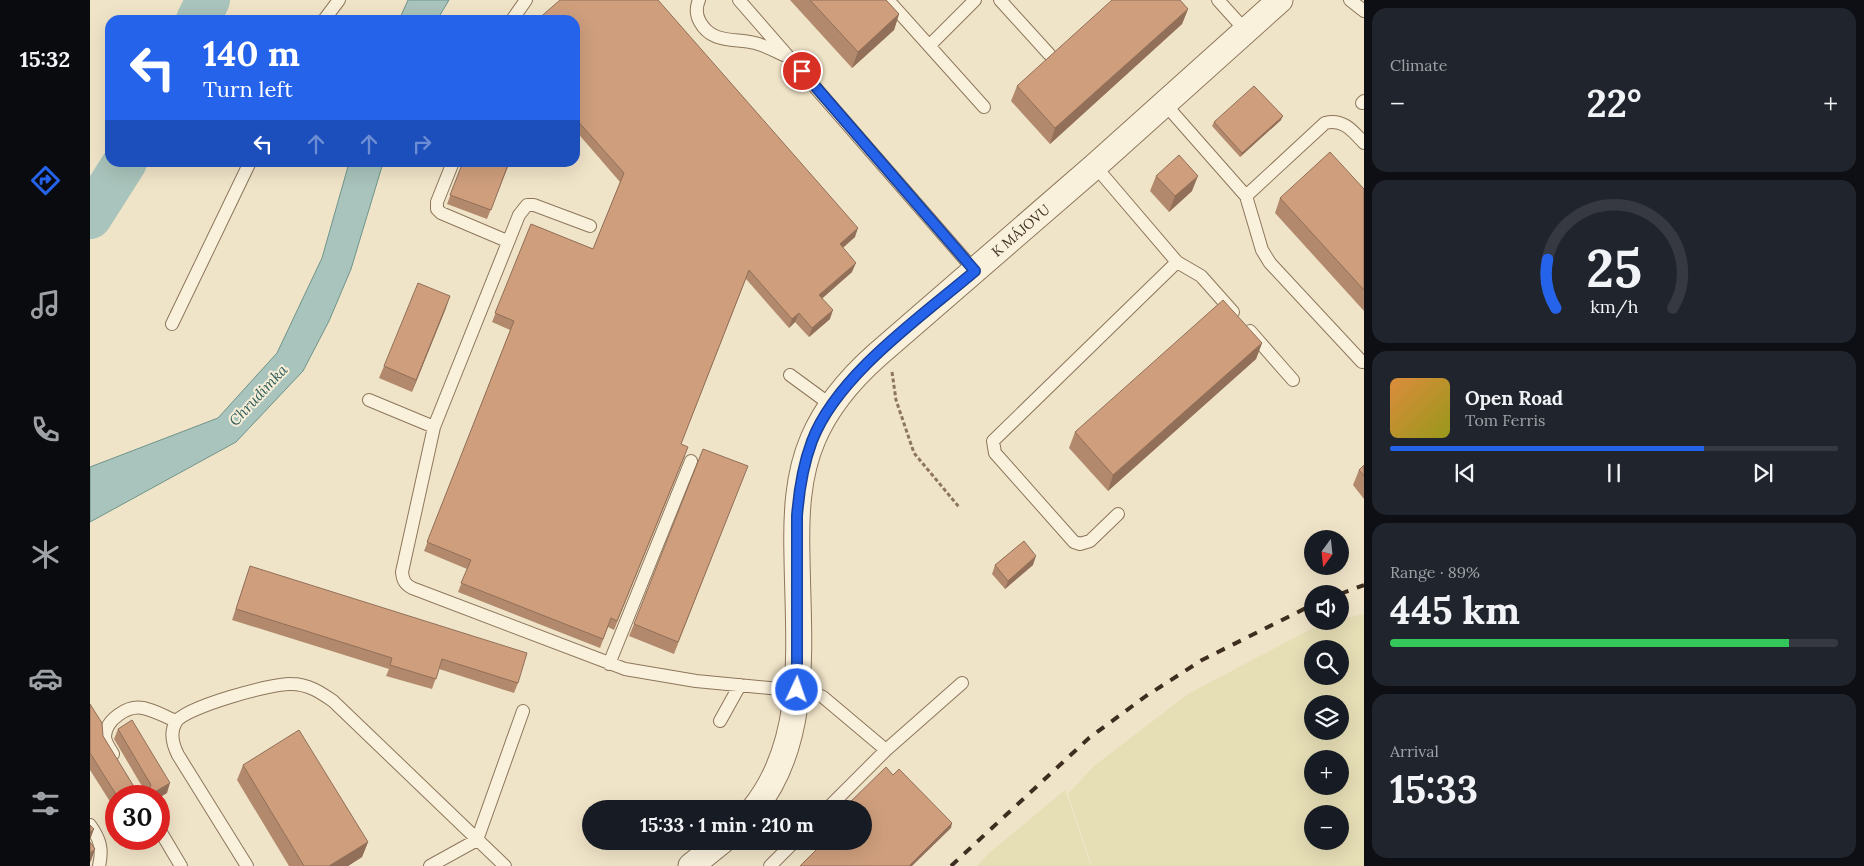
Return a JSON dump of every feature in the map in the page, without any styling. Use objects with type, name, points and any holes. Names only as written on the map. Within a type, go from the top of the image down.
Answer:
[{"type":"street","name":"K MÁJOVU","points":[[760,800],[769,786],[783,753],[797,690],[797,532],[799,489],[813,440],[832,405],[845,386],[877,355],[1095,166],[1280,0]]},
{"type":"street","points":[[691,866],[711,850]]},
{"type":"lane","points":[[328,15],[339,0]]},
{"type":"lane","points":[[516,15],[526,0]]},
{"type":"lane","points":[[699,0],[696,12],[698,20],[715,37],[765,46],[789,57]]},
{"type":"lane","points":[[739,0],[975,271]]},
{"type":"lane","points":[[888,0],[984,108]]},
{"type":"lane","points":[[929,46],[975,0]]},
{"type":"lane","points":[[1000,0],[1049,54]]},
{"type":"lane","points":[[1218,0],[1246,31]]},
{"type":"lane","points":[[1350,0],[1364,11]]},
{"type":"lane","points":[[1165,104],[1246,196],[1262,250],[1270,263],[1362,362]]},
{"type":"lane","points":[[1246,196],[1325,124],[1332,121],[1344,124],[1364,143]]},
{"type":"lane","points":[[1095,166],[1177,262],[1200,276],[1293,380]]},
{"type":"lane","points":[[172,324],[248,167]]},
{"type":"lane","points":[[451,167],[437,202],[437,209],[441,213],[507,241]]},
{"type":"lane","points":[[590,226],[540,207],[528,205],[519,215],[434,427],[402,572],[406,584],[608,664],[696,681],[797,690],[823,697],[886,750]]},
{"type":"lane","points":[[1118,514],[1090,541],[1080,544],[1074,542],[995,453],[993,441],[1177,262]]},
{"type":"lane","points":[[790,375],[832,405]]},
{"type":"lane","points":[[369,400],[434,427]]},
{"type":"lane","points":[[608,664],[691,461]]},
{"type":"lane","points":[[836,800],[886,750],[962,682]]},
{"type":"lane","points":[[247,866],[174,746],[172,730],[176,721],[201,706],[274,686],[291,684],[307,686],[333,701],[505,866]]},
{"type":"lane","points":[[720,721],[740,685]]},
{"type":"lane","points":[[120,765],[106,742],[105,734],[110,724],[120,714],[129,709],[142,708],[176,721]]},
{"type":"lane","points":[[430,866],[477,840],[523,711]]},
{"type":"lane","points":[[90,825],[101,844],[102,855],[99,866]]},
{"type":"lane","points":[[170,848],[181,866]]},
{"type":"lane","points":[[770,866],[786,850]]},
{"type":"path","points":[[877,355],[894,374],[896,400],[914,453],[959,507]]},
{"type":"shaded area","points":[[1364,614],[1364,866],[1092,866],[1068,794],[1094,766],[1188,694],[1309,630],[1349,630],[1349,617]]},
{"type":"shaded area","points":[[1065,790],[1091,866],[977,866],[988,854]]},
{"type":"water","points":[[408,0],[449,0],[440,15],[401,15]]},
{"type":"water","name":"Chrudimka","points":[[348,167],[382,167],[351,269],[329,321],[303,371],[236,442],[90,522],[90,467],[218,418],[277,353],[322,258]]},
{"type":"building","points":[[560,0],[658,0],[858,228],[840,244],[856,263],[819,295],[833,310],[812,328],[799,313],[792,319],[749,270],[681,444],[688,447],[617,621],[611,618],[603,639],[461,583],[471,560],[427,542],[514,321],[495,313],[531,224],[593,249],[624,173],[580,124],[580,15],[543,15]]},
{"type":"building","points":[[810,0],[886,0],[899,14],[858,52]]},
{"type":"building","points":[[1112,0],[1180,0],[1188,9],[1055,128],[1017,86]]},
{"type":"building","points":[[1254,86],[1283,116],[1242,153],[1214,122]]},
{"type":"building","points":[[1330,152],[1364,189],[1364,290],[1280,198]]},
{"type":"building","points":[[1179,155],[1198,176],[1175,196],[1156,176]]},
{"type":"building","points":[[461,167],[507,167],[491,210],[450,195]]},
{"type":"building","points":[[418,283],[450,296],[416,380],[384,366]]},
{"type":"building","points":[[1223,300],[1262,343],[1113,475],[1075,432]]},
{"type":"building","points":[[703,449],[748,466],[678,642],[634,624]]},
{"type":"building","points":[[1364,465],[1364,476],[1359,470]]},
{"type":"building","points":[[1024,541],[1036,556],[1008,581],[995,565]]},
{"type":"building","points":[[250,566],[527,653],[518,683],[442,659],[436,679],[390,665],[392,658],[236,609]]},
{"type":"building","points":[[90,704],[102,723],[103,736],[133,785],[110,785],[90,753]]},
{"type":"building","points":[[132,720],[170,783],[167,785],[151,785],[118,729]]},
{"type":"building","points":[[299,730],[368,842],[329,866],[304,866],[243,765]]},
{"type":"building","points":[[886,767],[893,775],[899,769],[952,823],[909,866],[800,866],[816,850],[872,850],[872,800],[852,800]]},
{"type":"building","points":[[90,842],[95,849],[90,853]]},
{"type":"waterway","points":[[200,15],[208,0]]},
{"type":"waterway","points":[[90,217],[122,167]]},
{"type":"railway","points":[[1349,591],[1364,585]]},
{"type":"railway","points":[[951,866],[1089,738],[1146,696],[1202,660],[1304,609]]},
{"type":"route","points":[[797,690],[797,516],[799,489],[804,466],[813,440],[832,405],[845,386],[860,370],[975,271],[802,71]]}]
